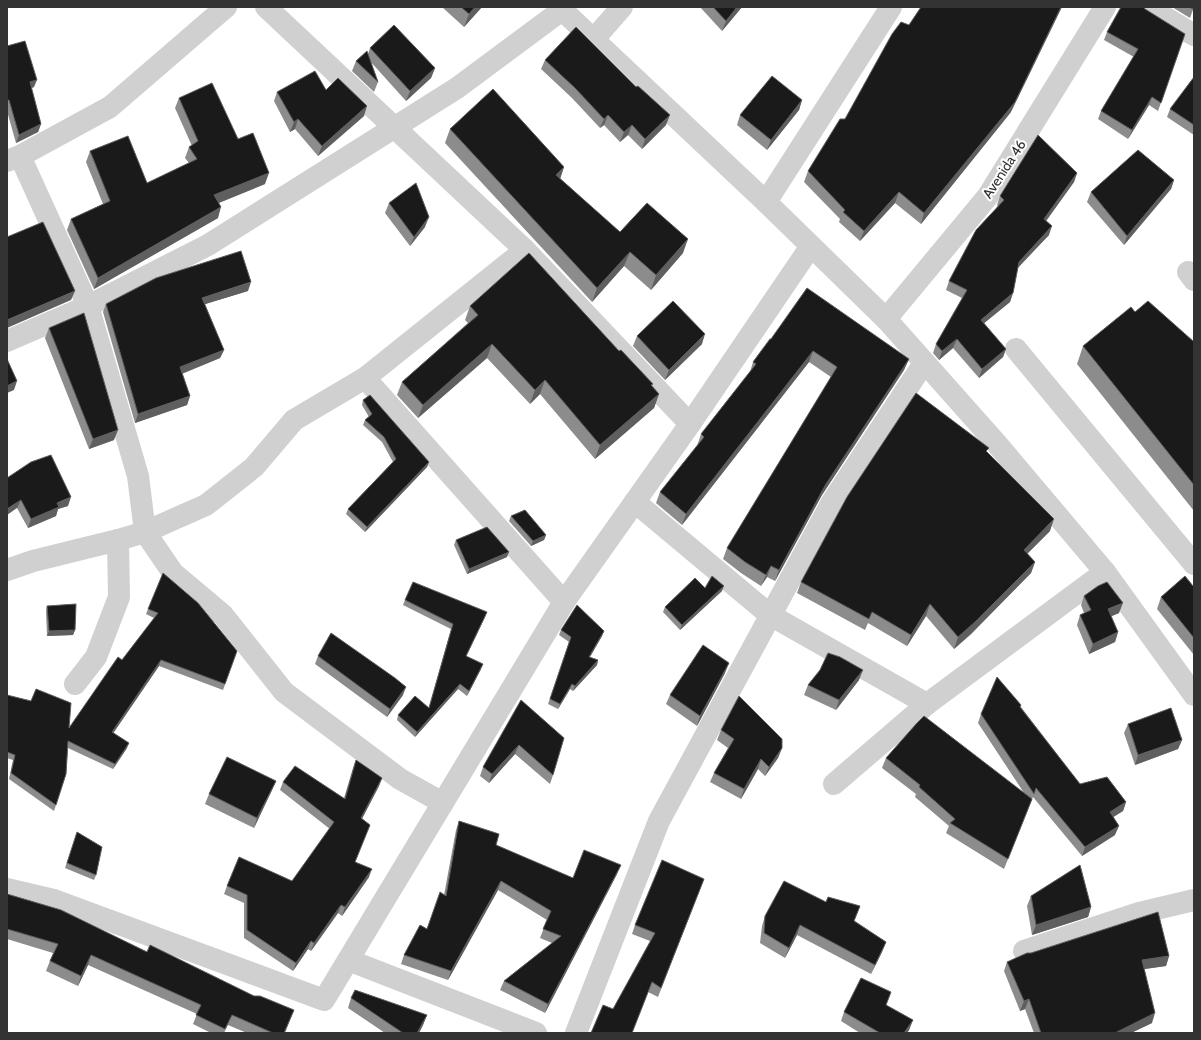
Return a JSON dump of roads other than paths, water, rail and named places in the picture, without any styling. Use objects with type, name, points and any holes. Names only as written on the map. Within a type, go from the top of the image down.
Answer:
[{"type":"street","points":[[226,7],[110,107],[13,158],[88,306],[138,476],[145,532],[173,573],[223,615],[284,692],[400,779],[442,803]]},
{"type":"street","points":[[266,7],[525,250],[690,424]]},
{"type":"street","points":[[594,39],[622,7]]},
{"type":"street","points":[[766,202],[891,7]]},
{"type":"street","name":"Avenida 46","points":[[886,319],[988,196],[1105,7]]},
{"type":"street","points":[[1148,7],[1194,35]]},
{"type":"street","points":[[7,341],[88,306],[208,245],[457,88],[560,8],[766,202],[886,319],[997,444],[1105,572],[1194,695]]},
{"type":"street","points":[[7,889],[54,900],[324,1000],[564,602],[690,424],[811,246]]},
{"type":"street","points":[[7,570],[33,561],[145,532],[206,505],[254,467],[294,420],[365,378],[525,250]]},
{"type":"street","points":[[1016,349],[1194,564]]},
{"type":"street","points":[[576,1033],[659,821],[832,502],[924,363]]},
{"type":"street","points":[[365,378],[564,602]]},
{"type":"street","points":[[635,502],[770,615],[927,704]]},
{"type":"street","points":[[75,684],[96,657],[119,597],[118,540]]},
{"type":"street","points":[[834,784],[927,704],[1105,572]]},
{"type":"street","points":[[1024,951],[1139,913],[1194,900]]},
{"type":"street","points":[[348,960],[536,1033]]}]
